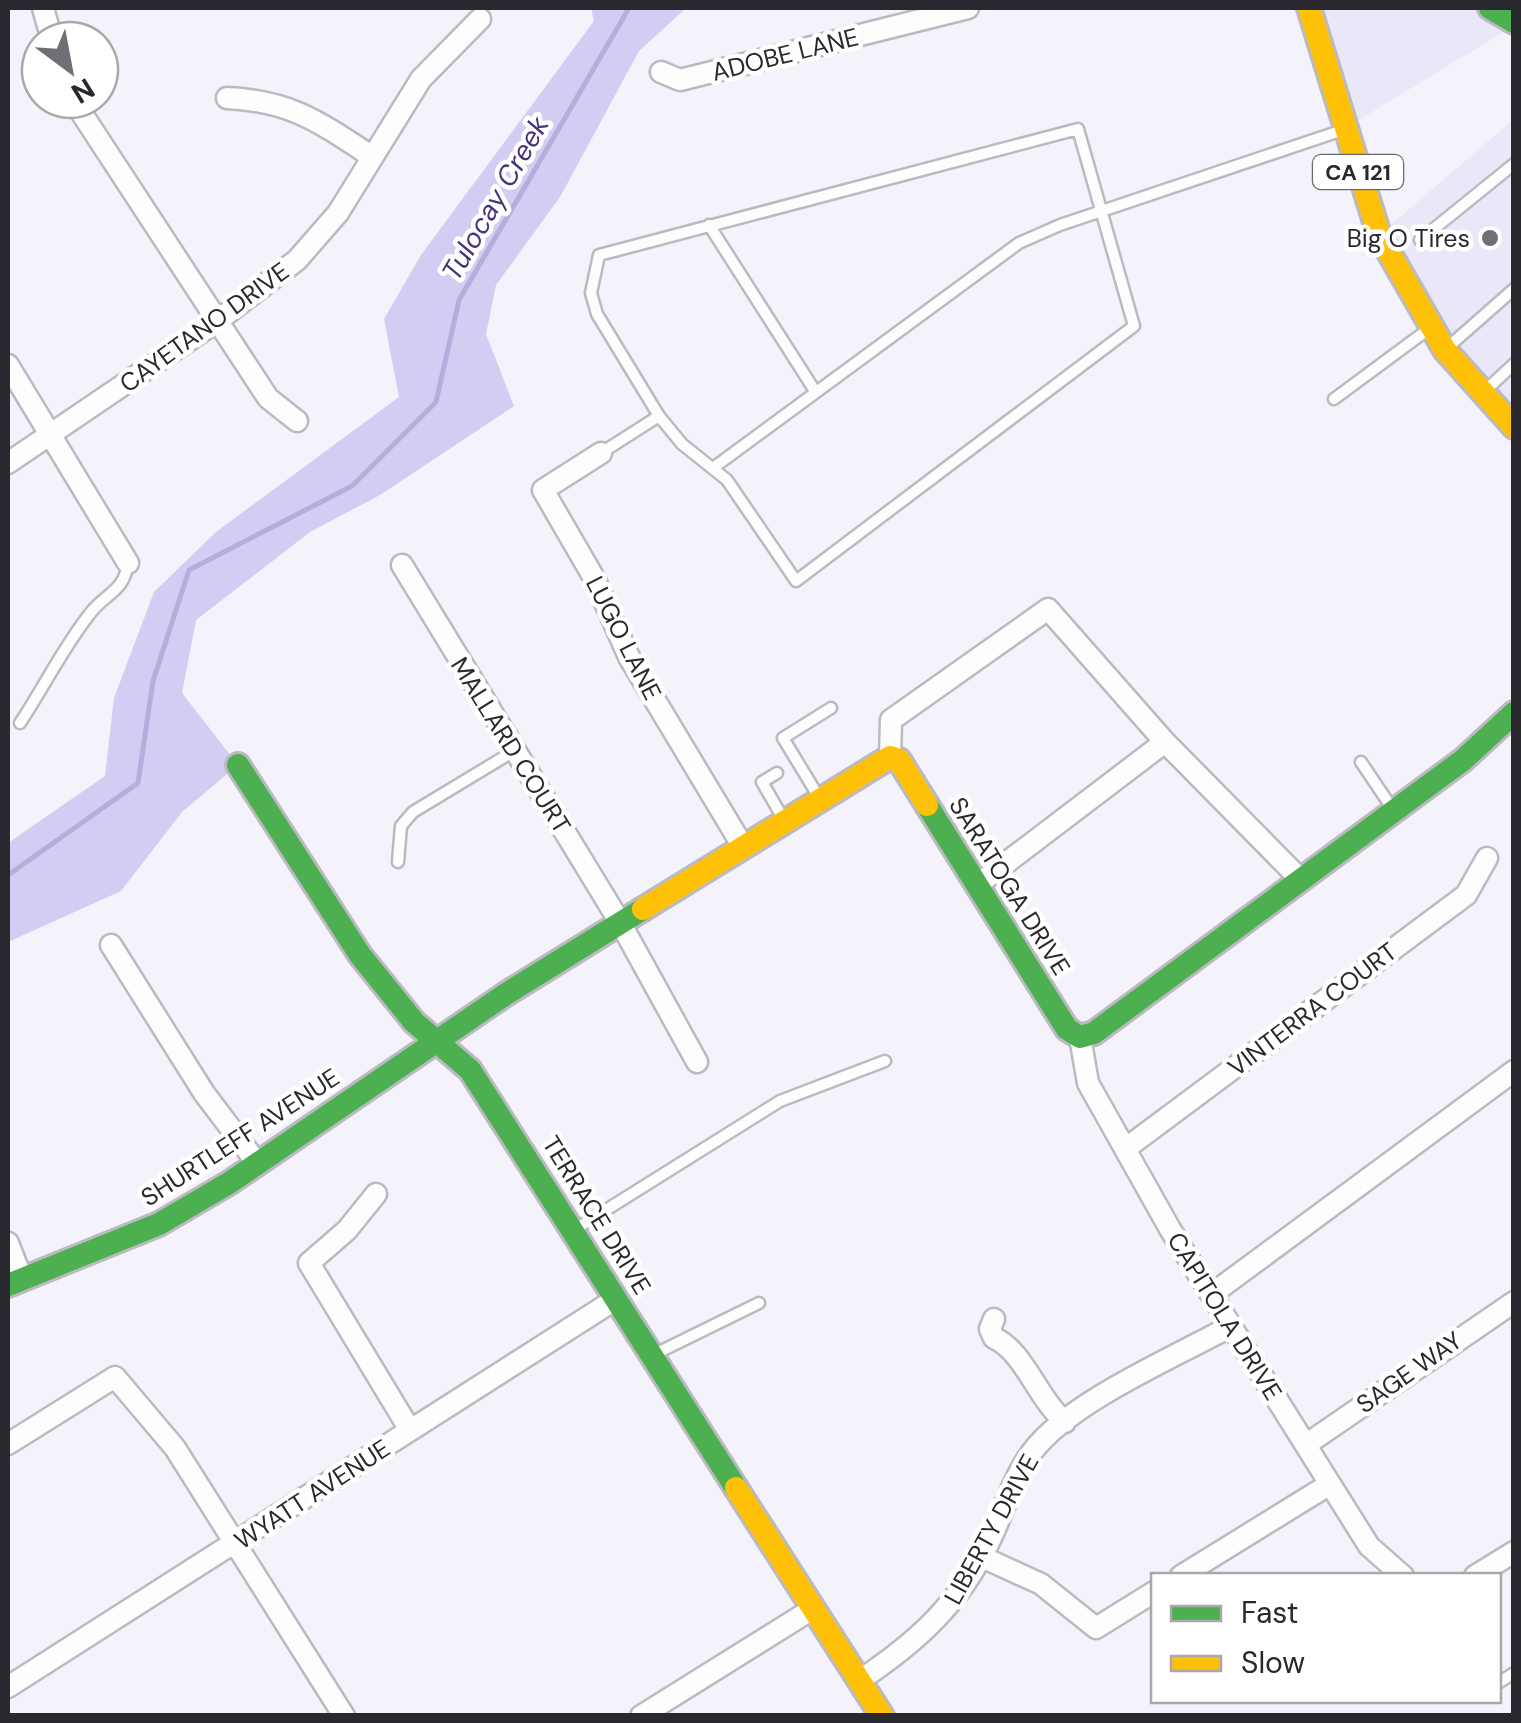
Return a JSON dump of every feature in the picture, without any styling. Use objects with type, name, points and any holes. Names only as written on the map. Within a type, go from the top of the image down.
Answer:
[{"type":"street","name":"ADOBE LANE","points":[[661,72],[680,80],[968,8]]},
{"type":"street","name":"CA 121","points":[[1308,8],[1379,235],[1446,350],[1514,427]]},
{"type":"street","points":[[1490,8],[1514,22]]},
{"type":"street","name":"CAYETANO DRIVE","points":[[8,464],[216,322],[297,260],[338,213],[421,78],[480,19]]},
{"type":"street","points":[[227,98],[262,100],[300,110],[371,156]]},
{"type":"street","points":[[87,120],[268,398],[297,421]]},
{"type":"street","points":[[8,365],[128,563]]},
{"type":"street","name":"LUGO LANE","points":[[601,453],[542,490],[594,578],[629,657],[742,845]]},
{"type":"street","name":"MALLARD COURT","points":[[402,565],[621,924],[697,1062]]},
{"type":"street","points":[[438,1040],[742,845],[890,757],[891,720],[1048,609],[1165,742],[1301,880]]},
{"type":"street","points":[[1080,1037],[1094,1033],[1511,721]]},
{"type":"street","points":[[977,885],[1165,742]]},
{"type":"street","name":"SARATOGA DRIVE","points":[[890,757],[899,760],[1067,1029],[1080,1037]]},
{"type":"street","name":"TERRACE DRIVE","points":[[238,765],[347,938],[410,1018],[470,1070],[882,1716]]},
{"type":"street","name":"VINTERRA COURT","points":[[1125,1149],[1466,895],[1487,858]]},
{"type":"street","points":[[111,945],[204,1093],[257,1163]]},
{"type":"street","name":"CAPITOLA DRIVE","points":[[1080,1037],[1088,1084],[1125,1149],[1369,1546],[1400,1573]]},
{"type":"street","name":"SHURTLEFF AVENUE","points":[[14,1282],[159,1224],[257,1163],[438,1040]]},
{"type":"street","points":[[1212,1294],[1514,1071]]},
{"type":"street","points":[[376,1194],[347,1230],[308,1262],[410,1430]]},
{"type":"street","points":[[8,1243],[14,1282]]},
{"type":"street","name":"WYATT AVENUE","points":[[8,1687],[616,1298]]},
{"type":"street","name":"SAGE WAY","points":[[1306,1444],[1514,1302]]},
{"type":"street","points":[[994,1319],[990,1329],[994,1338],[1010,1346],[1046,1406],[1065,1422]]},
{"type":"street","name":"LIBERTY DRIVE","points":[[860,1680],[939,1620],[982,1557],[1030,1454],[1065,1422],[1232,1326]]},
{"type":"street","points":[[8,1444],[115,1377],[175,1448],[238,1542],[344,1716]]},
{"type":"street","points":[[1186,1573],[1330,1484]]},
{"type":"street","points":[[1480,1573],[1514,1552]]},
{"type":"street","points":[[982,1557],[1040,1584],[1096,1628],[1151,1594]]},
{"type":"street","points":[[641,1716],[814,1608]]},
{"type":"lane","points":[[1078,129],[1134,326],[796,581],[728,480],[682,444],[659,416],[597,314],[591,293],[599,255],[709,225],[1078,129]]},
{"type":"lane","points":[[713,468],[1019,243],[1344,130]]},
{"type":"lane","points":[[1420,240],[1514,164]]},
{"type":"lane","points":[[709,225],[815,391]]},
{"type":"lane","points":[[1446,350],[1514,289]]},
{"type":"lane","points":[[1334,399],[1431,327]]},
{"type":"lane","points":[[1483,394],[1514,364]]},
{"type":"lane","points":[[601,453],[659,416]]},
{"type":"lane","points":[[20,724],[94,608],[115,594],[126,579],[128,563]]},
{"type":"lane","points":[[820,799],[794,763],[783,738],[831,708]]},
{"type":"lane","points":[[398,862],[401,826],[413,812],[515,750]]},
{"type":"lane","points":[[1361,762],[1394,811]]},
{"type":"lane","points":[[778,773],[762,782],[784,820]]},
{"type":"lane","points":[[574,1230],[780,1100],[884,1061]]},
{"type":"lane","points":[[652,1355],[758,1304]]},
{"type":"shaded area","points":[[591,8],[686,8],[639,51],[560,197],[496,285],[486,334],[514,406],[380,495],[310,532],[196,620],[182,693],[238,765],[182,812],[121,891],[8,942],[8,843],[105,776],[114,698],[154,592],[216,532],[399,397],[384,319],[421,255],[594,21]]},
{"type":"shaded area","points":[[1309,8],[1490,8],[1513,26],[1344,129]]},
{"type":"shaded area","points":[[1513,120],[1513,427],[1379,235]]},
{"type":"waterway","name":"Tulocay Creek","points":[[8,875],[138,783],[153,681],[189,570],[352,486],[436,402],[459,300],[629,8]]},
{"type":"traffic: fast","points":[[1490,8],[1514,22]]},
{"type":"traffic: fast","points":[[927,805],[1067,1029],[1080,1037],[1094,1033],[1463,760],[1514,713]]},
{"type":"traffic: fast","points":[[238,765],[360,955],[414,1022],[470,1070],[736,1488]]},
{"type":"traffic: fast","points":[[8,1285],[159,1224],[229,1183],[506,994],[643,909]]},
{"type":"traffic: slow","points":[[1309,8],[1379,235],[1445,350],[1514,427]]},
{"type":"traffic: slow","points":[[643,909],[890,757],[899,760],[927,805]]},
{"type":"traffic: slow","points":[[736,1488],[882,1716]]},
{"type":"place","name":"Big O Tires","points":[[1490,238]]}]
